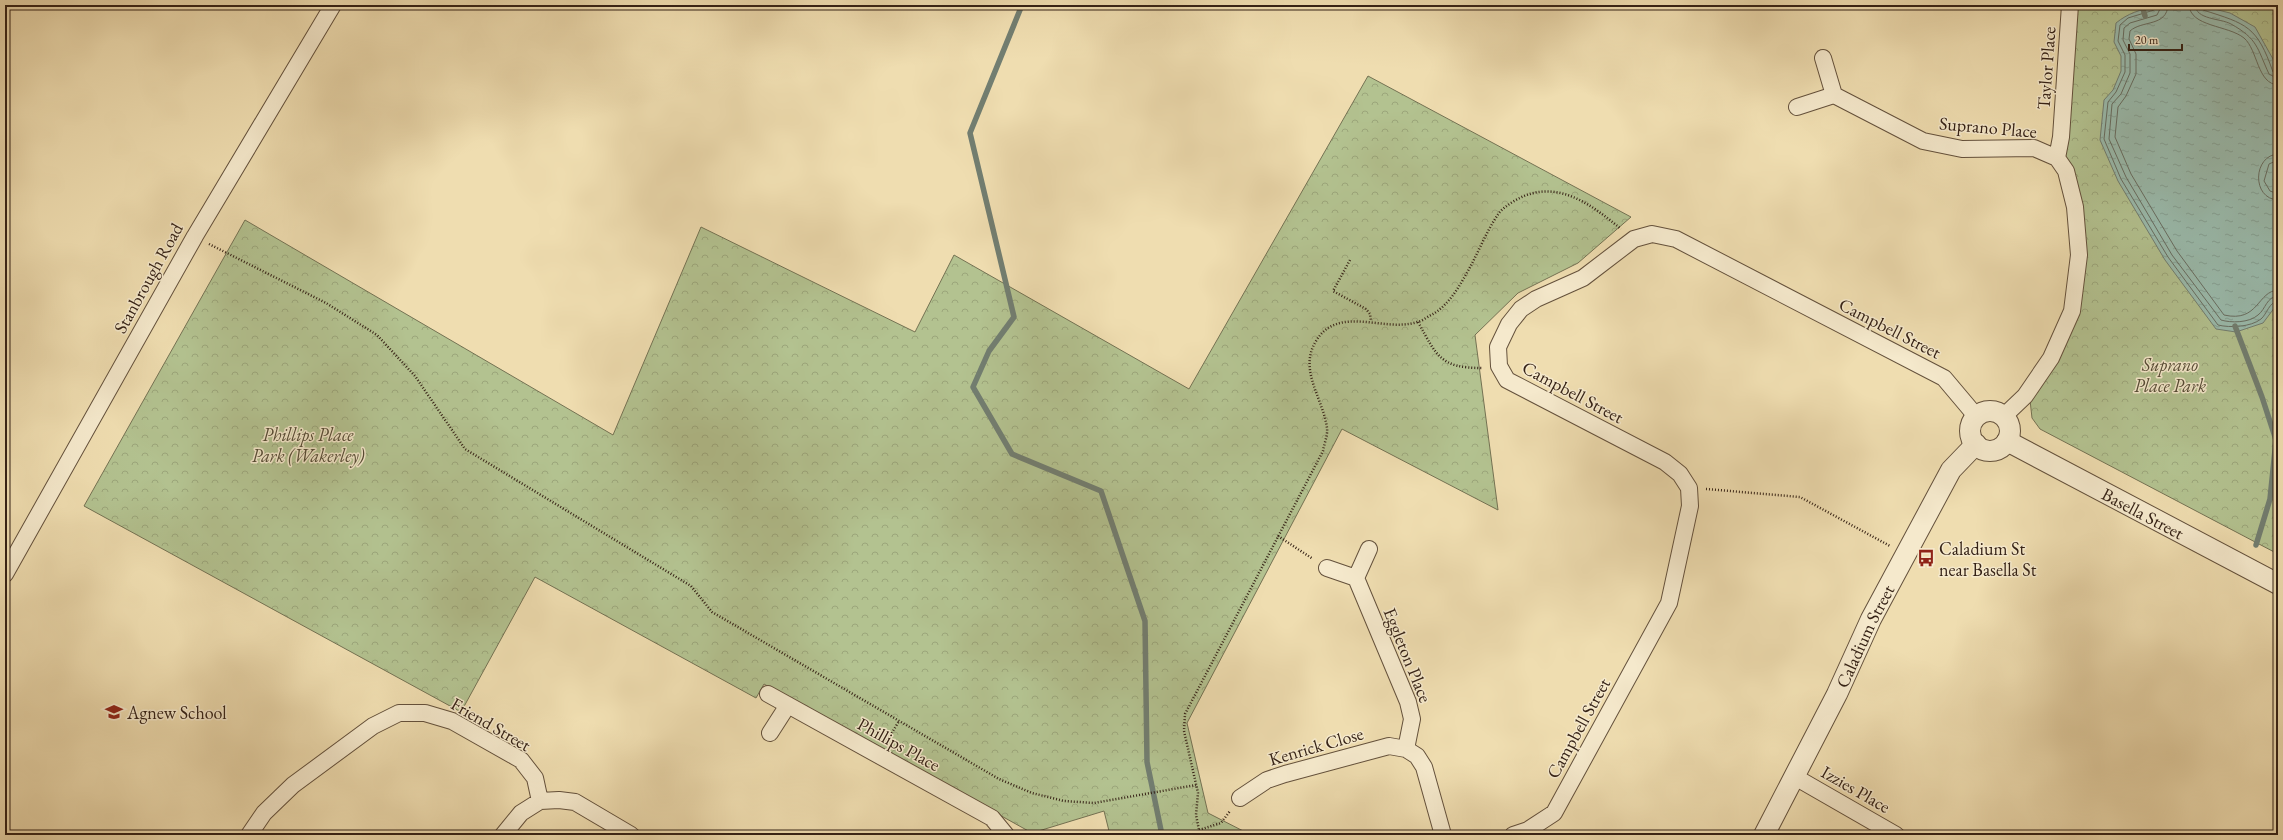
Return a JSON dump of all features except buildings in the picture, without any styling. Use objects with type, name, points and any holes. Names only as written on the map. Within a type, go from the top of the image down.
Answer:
[{"type":"street","name":"Stanbrough Road","points":[[5,574],[195,236],[333,5]]},
{"type":"street","name":"Taylor Place","points":[[2057,158],[2061,137],[2070,5]]},
{"type":"street","points":[[1797,107],[1834,95],[1824,58]]},
{"type":"street","name":"Suprano Place","points":[[1834,95],[1923,142],[1962,149],[2034,148],[2057,158],[2066,171],[2075,207],[2079,255],[2072,311],[2051,358],[2025,396],[2004,416]]},
{"type":"street","name":"Campbell Street","points":[[1513,835],[1528,830],[1554,813],[1668,603],[1690,506],[1689,488],[1680,474],[1665,462],[1507,380],[1499,366],[1498,347],[1508,324],[1521,309],[1536,298],[1583,278],[1634,239],[1652,234],[1676,239],[1944,378],[1976,416]]},
{"type":"street","points":[[1989,411],[1998,412],[2004,416],[2010,429],[2008,442],[1995,450],[1981,449],[1976,444],[1970,432],[1972,422],[1976,416],[1989,411]]},
{"type":"street","name":"Basella Street","points":[[2008,442],[2278,584]]},
{"type":"street","name":"Caladium Street","points":[[1764,835],[1837,694],[1871,619],[1951,470],[1976,444]]},
{"type":"street","points":[[1328,568],[1356,578],[1369,548]]},
{"type":"street","name":"Eggleton Place","points":[[1356,578],[1408,702],[1412,719],[1406,749]]},
{"type":"street","name":"Phillips Place","points":[[768,694],[992,818],[1006,835]]},
{"type":"street","points":[[770,733],[788,705]]},
{"type":"street","name":"Friend Street","points":[[248,835],[264,813],[293,785],[373,726],[399,713],[425,713],[452,721],[521,760],[535,778],[540,801]]},
{"type":"street","name":"Kenrick Close","points":[[1240,798],[1267,780],[1285,774],[1389,746],[1406,749]]},
{"type":"street","points":[[1406,749],[1417,756],[1424,767],[1443,835]]},
{"type":"street","name":"Izzies Place","points":[[1795,777],[1896,835]]},
{"type":"street","points":[[504,835],[522,813],[540,801],[559,800],[575,802],[631,835]]},
{"type":"path","points":[[1200,835],[1196,815],[1198,793],[1184,731],[1185,714],[1323,451],[1328,430],[1323,409],[1309,370],[1309,354],[1316,340],[1326,329],[1343,322],[1371,321],[1400,325],[1418,322],[1441,310],[1458,289],[1500,212],[1515,200],[1537,191],[1564,192],[1597,210],[1634,239]]},
{"type":"path","points":[[195,236],[235,259],[326,303],[376,335],[415,376],[465,449],[692,586],[712,612],[999,779],[1032,793],[1064,801],[1094,803],[1196,785]]},
{"type":"path","points":[[1350,260],[1333,291],[1366,310],[1370,314],[1371,321]]},
{"type":"path","points":[[1418,322],[1435,353],[1448,363],[1460,368],[1499,366]]},
{"type":"path","points":[[1689,488],[1800,497],[1890,546]]},
{"type":"path","points":[[1278,536],[1328,568]]},
{"type":"path","points":[[879,755],[899,721]]},
{"type":"path","points":[[1199,830],[1221,822],[1240,798]]},
{"type":"green space","name":"Suprano Place Park","points":[[2073,5],[2278,5],[2278,554],[2040,429],[2032,418],[2030,400],[2079,313],[2065,158]]},
{"type":"green space","name":"Phillips Place Park (Wakerley)","points":[[1368,76],[1631,217],[1578,263],[1518,293],[1475,335],[1498,510],[1342,429],[1187,723],[1208,813],[1251,835],[1110,835],[1104,811],[1032,833],[764,684],[756,698],[535,577],[461,712],[84,506],[245,220],[613,435],[701,227],[915,332],[954,255],[1189,389]]},
{"type":"water","points":[[2198,5],[2230,13],[2255,27],[2273,59],[2278,77],[2278,164],[2273,180],[2278,186],[2278,303],[2263,323],[2236,332],[2216,329],[2165,260],[2118,181],[2100,140],[2104,100],[2113,90],[2121,71],[2121,56],[2114,42],[2116,23],[2134,12],[2144,9],[2165,6]]},
{"type":"waterway","points":[[1022,5],[970,133],[1014,317],[989,351],[973,387],[1012,454],[1101,491],[1145,621],[1147,762],[1162,835]]},
{"type":"waterway","points":[[2142,5],[2145,16]]},
{"type":"waterway","points":[[2235,326],[2262,397],[2276,440],[2270,499],[2256,545]]},
{"type":"place","name":"Caladium St near Basella St","points":[[1926,558]]},
{"type":"place","name":"Agnew School","points":[[114,712]]}]
